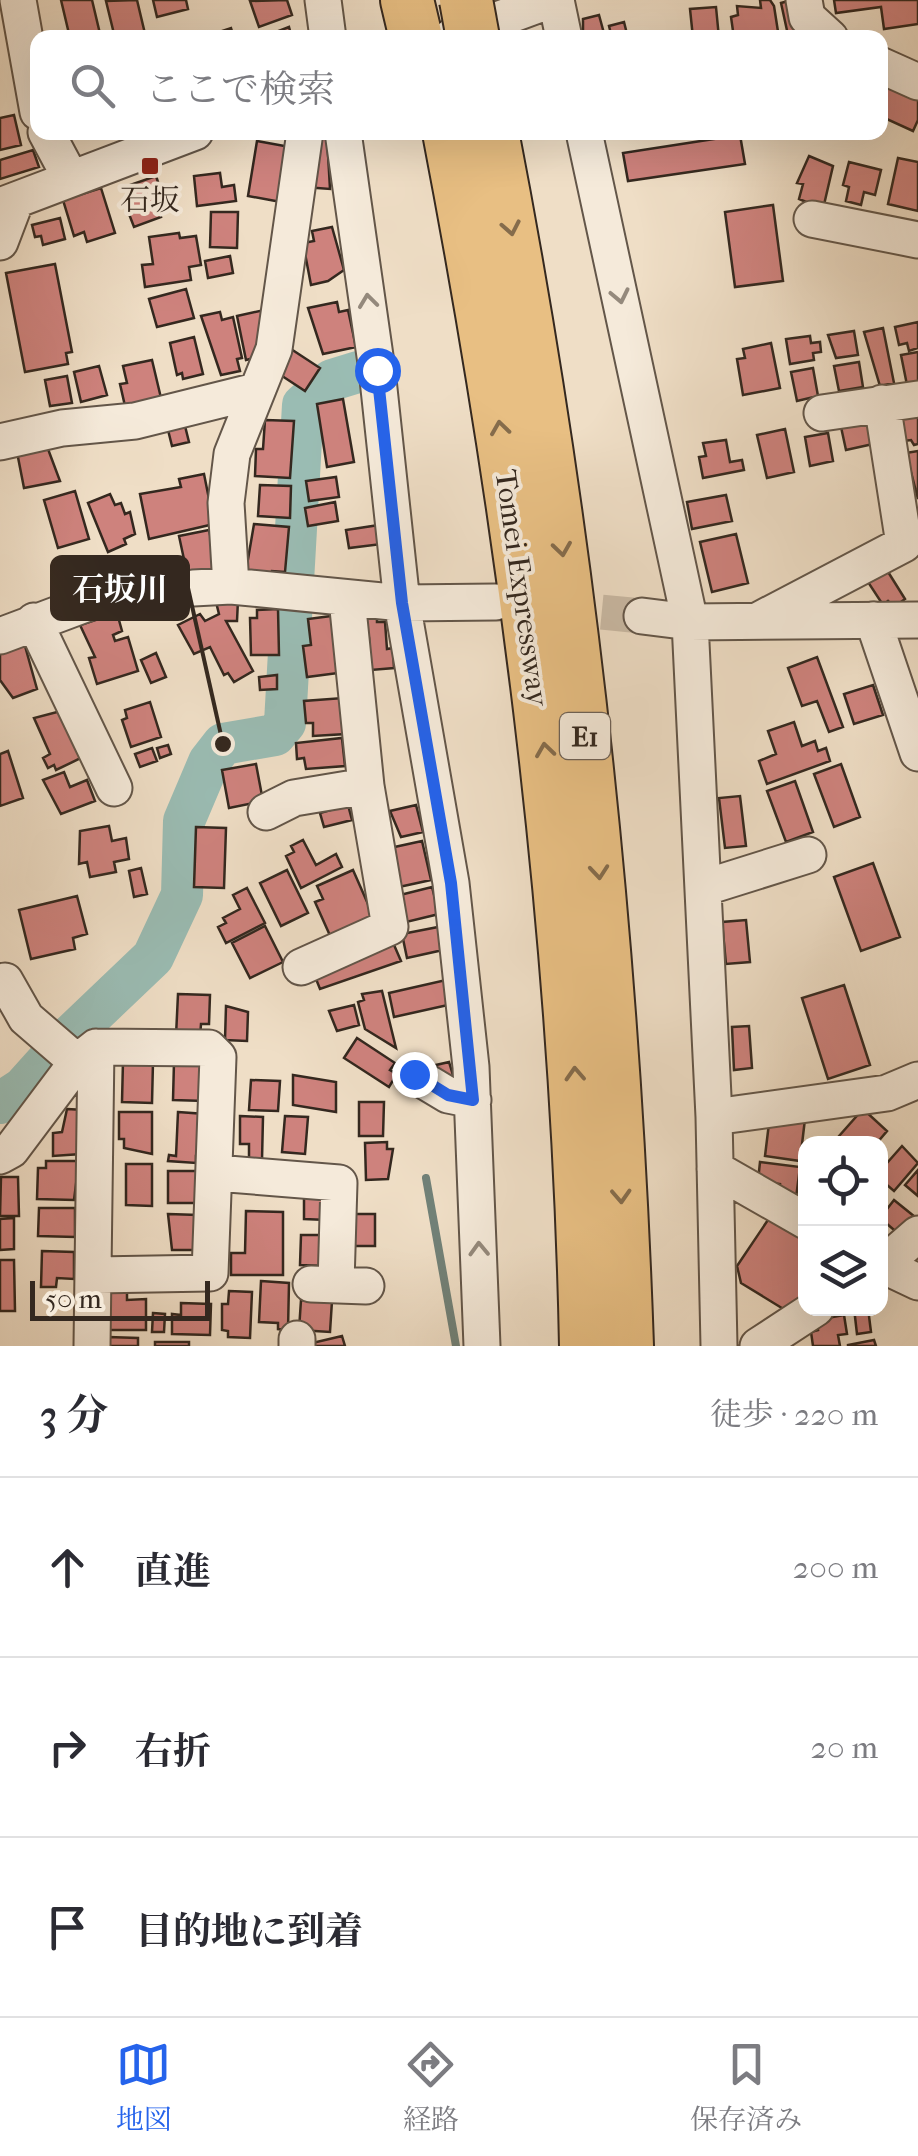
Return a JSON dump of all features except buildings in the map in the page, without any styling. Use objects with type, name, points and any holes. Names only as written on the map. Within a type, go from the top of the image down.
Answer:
[{"type":"highway","points":[[407,0],[414,30]]},
{"type":"highway","points":[[423,0],[429,30]]},
{"type":"highway","points":[[466,0],[472,30]]},
{"type":"highway","name":"Tomei Expressway","points":[[454,140],[476,270],[549,784],[574,1060],[586,1346]]},
{"type":"highway","name":"Tomei Expressway","points":[[454,140],[550,462],[589,771],[609,996],[627,1346]]},
{"type":"street","points":[[322,0],[327,30]]},
{"type":"street","points":[[472,30],[553,0],[562,30]]},
{"type":"street","points":[[804,0],[807,17],[821,30]]},
{"type":"street","points":[[18,14],[30,73]]},
{"type":"street","points":[[888,69],[918,82]]},
{"type":"street","points":[[50,140],[70,177]]},
{"type":"street","points":[[0,242],[8,203],[173,140]]},
{"type":"street","points":[[230,586],[226,503],[234,449],[274,348],[303,140]]},
{"type":"street","points":[[344,140],[375,354],[402,603],[451,883],[473,1100],[482,1346]]},
{"type":"street","points":[[586,140],[690,622],[714,1117],[719,1346]]},
{"type":"street","points":[[812,219],[918,240]]},
{"type":"street","points":[[0,442],[62,428],[135,421],[256,390]]},
{"type":"street","points":[[822,413],[918,399]]},
{"type":"street","points":[[758,620],[911,542],[882,404]]},
{"type":"street","points":[[196,405],[234,449]]},
{"type":"street","points":[[0,636],[34,620],[96,600],[230,586],[402,603],[496,602]]},
{"type":"street","points":[[301,966],[390,928],[366,786],[347,599]]},
{"type":"street","points":[[642,616],[690,622],[918,620]]},
{"type":"street","points":[[34,620],[114,788]]},
{"type":"street","points":[[873,620],[918,753]]},
{"type":"street","points":[[266,812],[294,798],[366,786]]},
{"type":"street","points":[[703,888],[808,854]]},
{"type":"street","points":[[2,981],[26,1018],[82,1057],[209,1048],[218,1057],[210,1273],[96,1275]]},
{"type":"street","points":[[0,1156],[12,1150],[82,1057]]},
{"type":"street","points":[[82,1057],[96,1275],[92,1346]]},
{"type":"street","points":[[414,1074],[448,1095],[473,1100]]},
{"type":"street","points":[[714,1117],[887,1093],[918,1080]]},
{"type":"street","points":[[715,1169],[798,1216]]},
{"type":"street","points":[[216,1172],[338,1183],[338,1284]]},
{"type":"street","points":[[888,1260],[918,1234]]},
{"type":"street","points":[[888,1269],[918,1282]]},
{"type":"street","points":[[758,1346],[804,1316]]},
{"type":"waterway","points":[[0,1103],[23,1088],[67,1039],[153,957],[182,895],[184,821],[209,762],[223,744],[275,735],[285,723],[303,405],[332,380],[358,372]]},
{"type":"waterway","points":[[426,1178],[456,1346]]},
{"type":"tunnel","points":[[549,607],[642,616]]},
{"type":"place","name":"石坂","points":[[150,166]]},
{"type":"place","name":"石坂川","points":[[223,744]]},
{"type":"route","points":[[377,370],[402,603],[451,883],[473,1100],[448,1095],[414,1074]]}]
